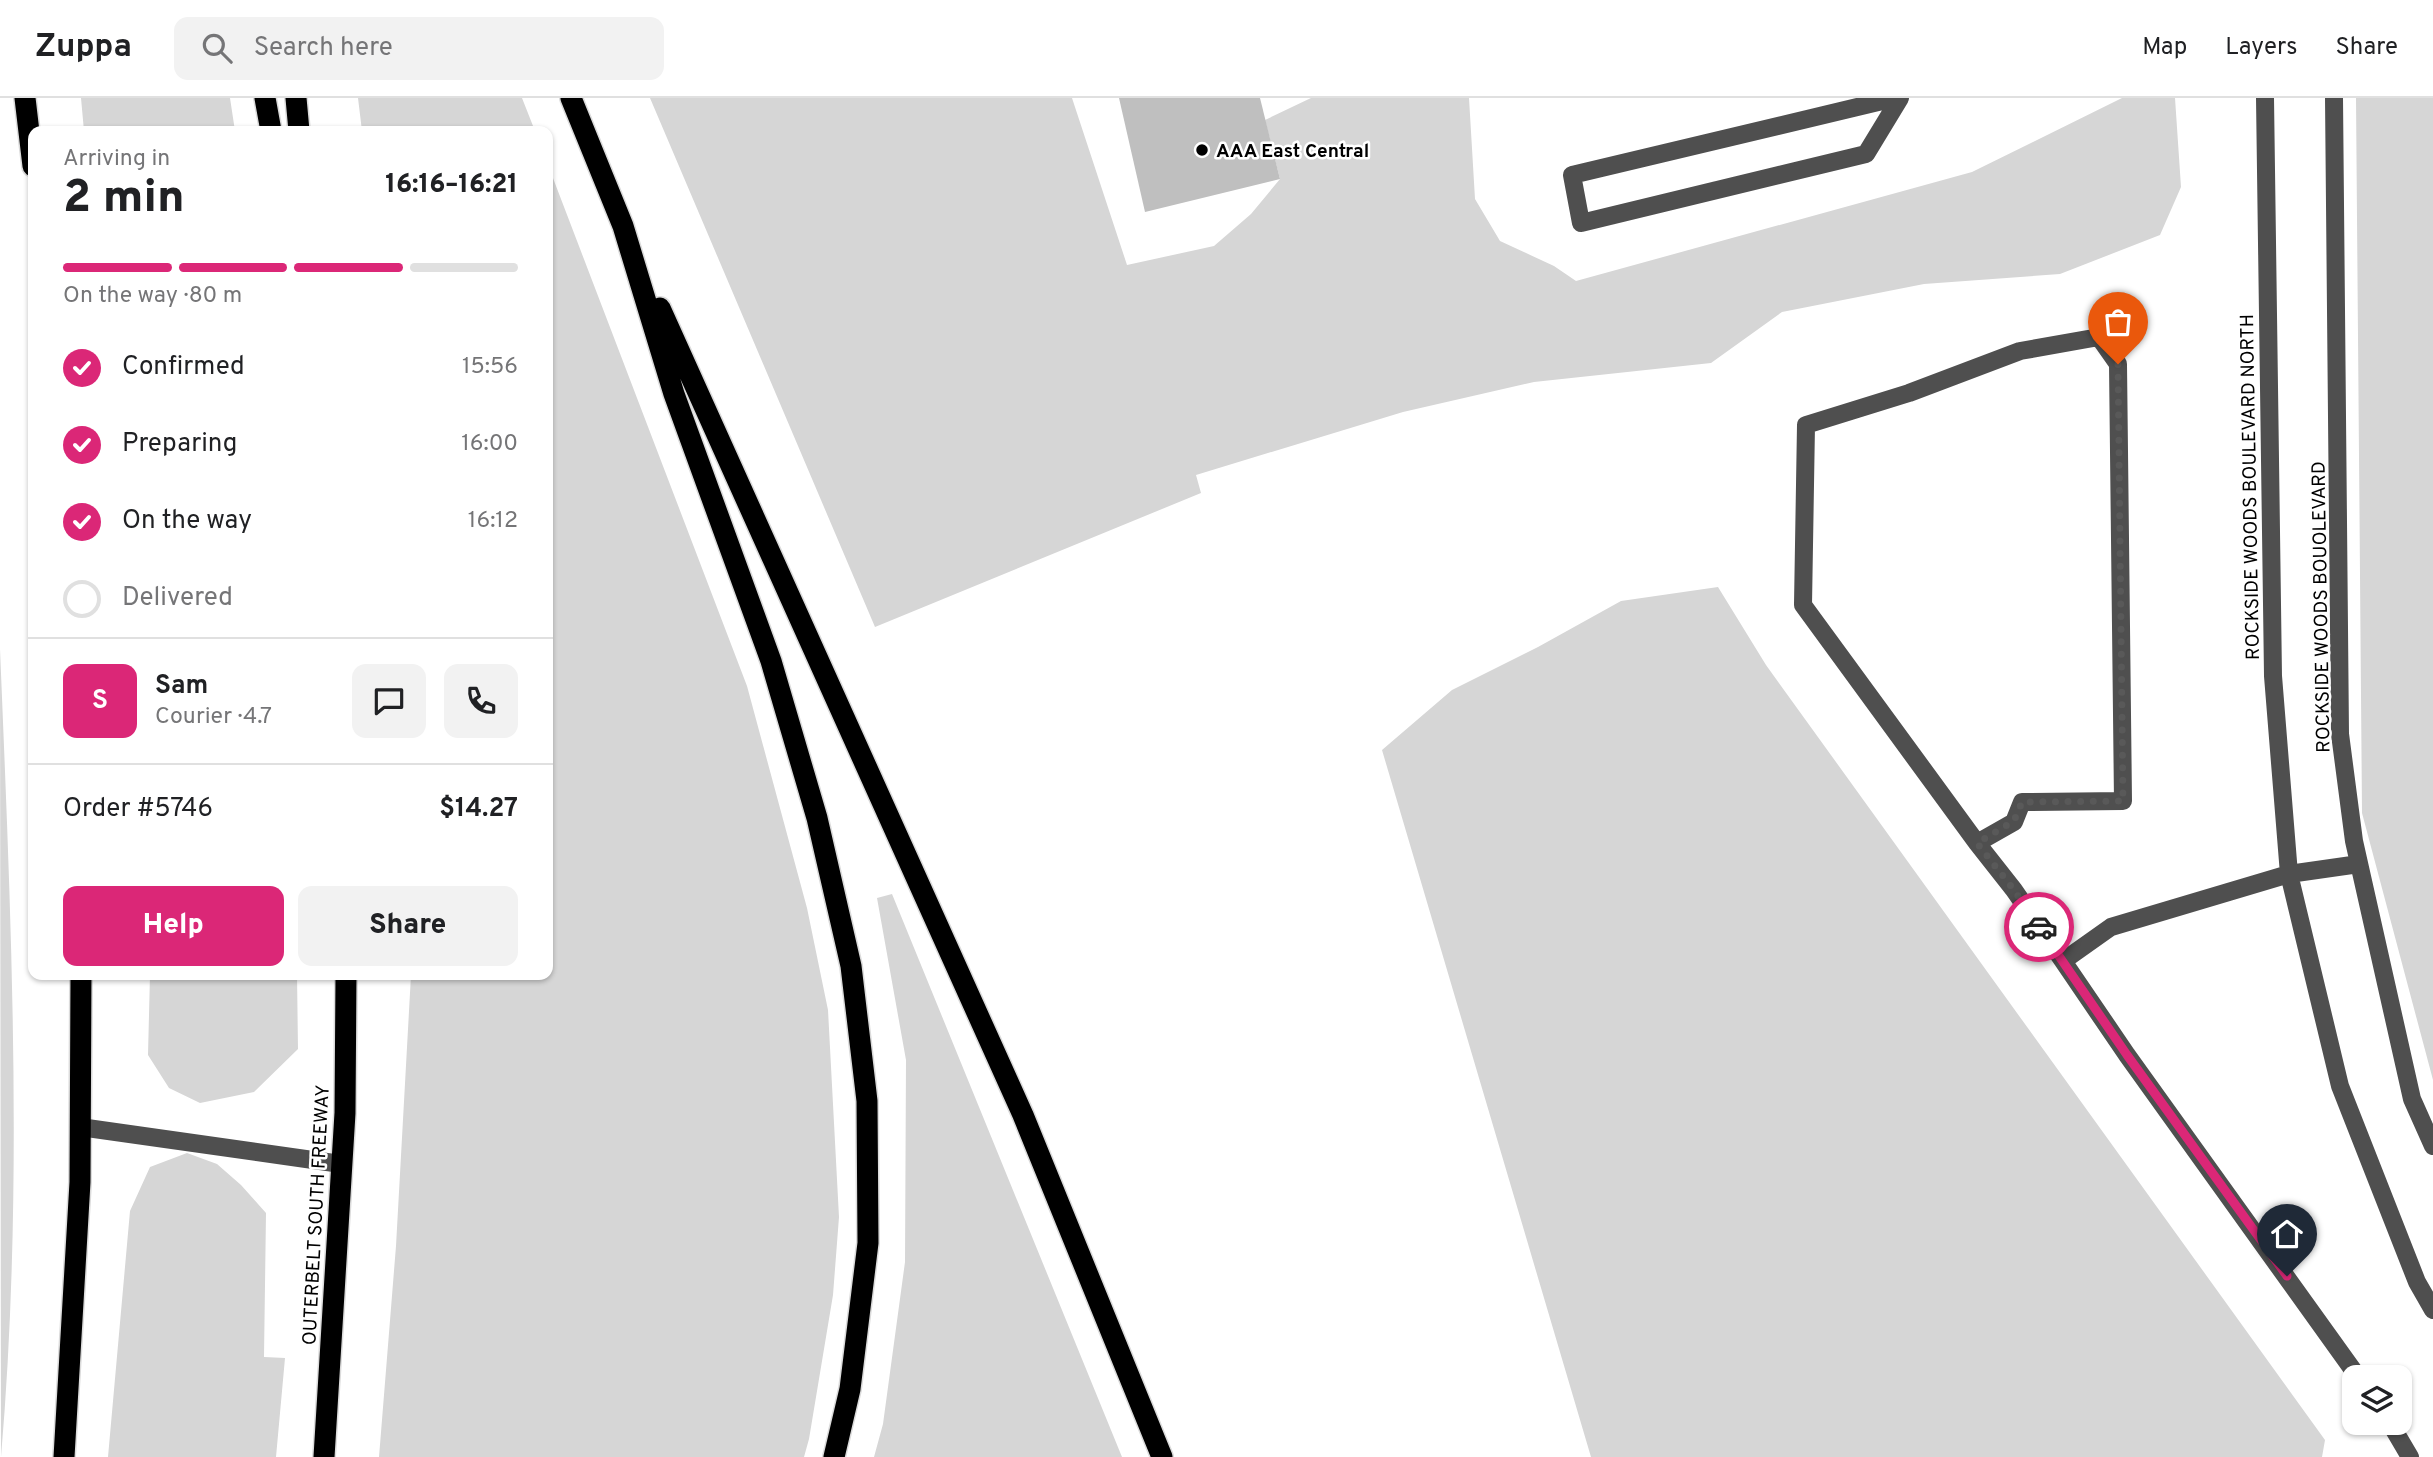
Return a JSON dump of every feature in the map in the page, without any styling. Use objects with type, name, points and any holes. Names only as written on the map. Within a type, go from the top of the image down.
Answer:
[{"type":"highway","points":[[25,98],[28,126]]},
{"type":"highway","points":[[265,98],[270,126]]},
{"type":"highway","points":[[296,98],[299,126]]},
{"type":"highway","points":[[571,98],[623,226],[1023,1115],[1162,1457]]},
{"type":"highway","points":[[623,226],[674,394],[771,661],[817,818],[851,966],[867,1101],[868,1243],[850,1389],[834,1457]]},
{"type":"highway","points":[[64,1457],[80,1182],[81,980]]},
{"type":"highway","name":"OUTERBELT SOUTH FREEWAY","points":[[324,1457],[345,1113],[346,980]]},
{"type":"street","points":[[1898,98],[1866,153],[1581,223],[1572,176],[1898,98]]},
{"type":"street","name":"ROCKSIDE WOODS BOULEVARD NORTH","points":[[2265,98],[2273,676],[2289,874],[2340,1086],[2417,1282],[2433,1310]]},
{"type":"street","name":"ROCKSIDE WOODS BOUOLEVARD","points":[[2334,98],[2340,734],[2354,841],[2412,1099],[2433,1146]]},
{"type":"street","points":[[1977,843],[2014,821],[2022,802],[2123,801],[2118,364],[2099,337],[2021,351],[1909,393],[1806,425],[1802,605],[1977,843],[2014,890],[2127,1055],[2349,1365]]},
{"type":"street","points":[[2063,961],[2112,927],[2289,874],[2359,864]]},
{"type":"street","points":[[80,1127],[341,1164]]},
{"type":"street","points":[[2397,1435],[2410,1457]]},
{"type":"shaded area","points":[[81,98],[230,98],[234,126],[84,126]]},
{"type":"shaded area","points":[[358,98],[522,98],[533,126],[361,126]]},
{"type":"shaded area","points":[[650,98],[1072,98],[1127,265],[1214,246],[1251,214],[1280,179],[1265,120],[1311,98],[1469,98],[1475,199],[1500,241],[1554,266],[1576,281],[1972,172],[2122,98],[2175,98],[2181,187],[2160,235],[2060,274],[1924,284],[1782,312],[1711,363],[1534,382],[1403,412],[1196,475],[1201,493],[875,627]]},
{"type":"shaded area","points":[[2356,98],[2433,98],[2433,1080],[2362,813]]},
{"type":"shaded area","points":[[553,178],[747,686],[807,908],[828,1010],[839,1217],[833,1295],[804,1457],[379,1457],[396,1246],[411,980],[553,980]]},
{"type":"shaded area","points":[[1718,587],[1766,665],[2325,1440],[2322,1457],[1591,1457],[1382,750],[1452,690],[1621,601]]},
{"type":"shaded area","points":[[0,649],[11,952],[14,1154],[8,1356],[1,1457]]},
{"type":"shaded area","points":[[892,894],[1122,1457],[874,1457],[883,1424],[905,1262],[906,1060],[877,898]]},
{"type":"shaded area","points":[[150,980],[297,980],[298,1049],[254,1092],[200,1103],[169,1088],[148,1055]]},
{"type":"shaded area","points":[[187,1153],[217,1164],[241,1185],[266,1213],[264,1357],[285,1358],[276,1457],[108,1457],[130,1211],[150,1167]]},
{"type":"building","name":"AAA East Central","points":[[1119,98],[1260,98],[1280,179],[1145,212]]},
{"type":"way so far","points":[[2039,927],[1977,843],[2014,821],[2022,802],[2123,801],[2118,364]]},
{"type":"place","name":"AAA East Central","points":[[1202,150]]},
{"type":"route","points":[[2039,927],[2127,1055],[2287,1276]]}]
